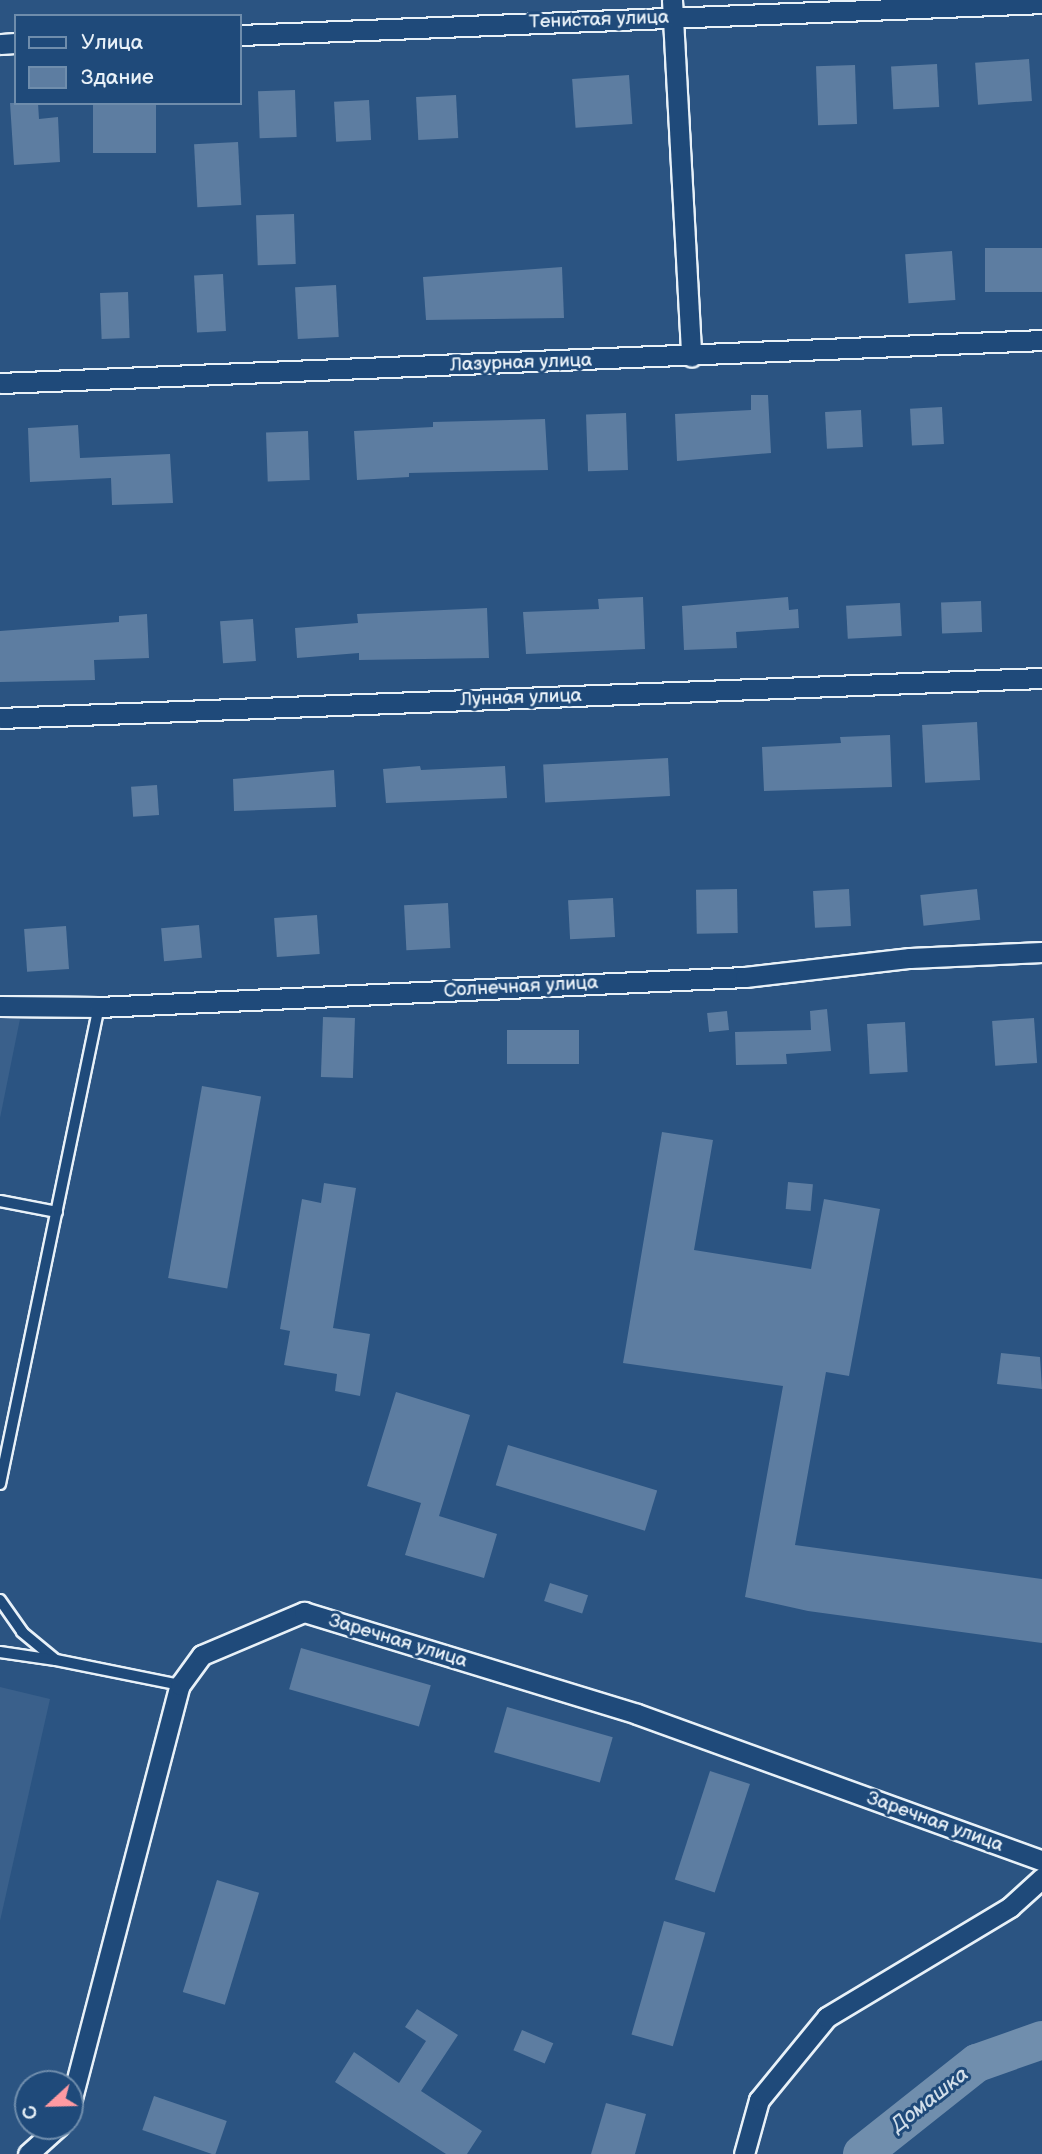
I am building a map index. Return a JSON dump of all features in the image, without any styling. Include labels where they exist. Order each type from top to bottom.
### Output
[{"type":"street","name":"Тенистая улица","points":[[242,34],[672,9],[1042,3]]},
{"type":"street","points":[[672,9],[691,356]]},
{"type":"street","name":"Лазурная улица","points":[[0,383],[1042,340]]},
{"type":"street","name":"Лунная улица","points":[[0,718],[1042,678]]},
{"type":"street","name":"Солнечная улица","points":[[0,1006],[99,1007],[745,977],[910,958],[1042,953]]},
{"type":"street","name":"Заречная улица","points":[[79,2070],[180,1685],[202,1655],[304,1612],[637,1714],[1042,1861]]},
{"type":"street","points":[[744,2154],[759,2100],[827,2017],[1010,1907],[1042,1878]]},
{"type":"street","points":[[28,2154],[44,2140]]},
{"type":"lane","points":[[0,1484],[99,1007]]},
{"type":"lane","points":[[0,1201],[57,1212]]},
{"type":"lane","points":[[0,1600],[22,1632],[56,1661]]},
{"type":"lane","points":[[0,1652],[180,1685]]},
{"type":"shaded area","points":[[0,1016],[20,1019],[0,1118]]},
{"type":"shaded area","points":[[0,1687],[50,1699],[0,1921]]},
{"type":"building","points":[[1029,59],[1032,101],[978,105],[975,63]]},
{"type":"building","points":[[937,64],[939,107],[893,109],[891,66]]},
{"type":"building","points":[[855,65],[857,124],[818,125],[816,66]]},
{"type":"building","points":[[629,75],[632,124],[576,128],[572,79]]},
{"type":"building","points":[[295,90],[297,137],[260,138],[258,91]]},
{"type":"building","points":[[456,95],[458,138],[418,140],[416,97]]},
{"type":"building","points":[[369,100],[371,140],[336,142],[334,102]]},
{"type":"building","points":[[10,103],[38,105],[39,119],[58,117],[60,162],[14,165]]},
{"type":"building","points":[[93,105],[156,105],[156,153],[93,153]]},
{"type":"building","points":[[238,142],[241,205],[197,207],[194,144]]},
{"type":"building","points":[[294,214],[296,264],[258,265],[256,215]]},
{"type":"building","points":[[985,248],[1042,248],[1042,292],[985,292]]},
{"type":"building","points":[[952,251],[955,300],[909,303],[905,254]]},
{"type":"building","points":[[562,267],[564,318],[426,320],[423,277]]},
{"type":"building","points":[[223,274],[226,331],[197,332],[194,276]]},
{"type":"building","points":[[336,285],[339,337],[298,339],[295,287]]},
{"type":"building","points":[[128,292],[130,338],[102,339],[100,293]]},
{"type":"building","points":[[751,395],[768,395],[771,453],[677,461],[675,414],[751,410]]},
{"type":"building","points":[[942,407],[944,444],[912,446],[910,409]]},
{"type":"building","points":[[861,410],[863,447],[827,449],[825,412]]},
{"type":"building","points":[[626,413],[628,470],[588,471],[586,414]]},
{"type":"building","points":[[545,419],[548,470],[409,473],[409,477],[357,480],[354,431],[433,427],[433,422]]},
{"type":"building","points":[[78,425],[80,458],[170,454],[173,503],[112,505],[111,478],[30,482],[28,428]]},
{"type":"building","points":[[308,431],[310,480],[268,481],[266,432]]},
{"type":"building","points":[[643,597],[645,649],[526,654],[523,612],[599,609],[598,599]]},
{"type":"building","points":[[788,597],[789,610],[798,609],[799,628],[736,632],[737,648],[684,650],[682,606]]},
{"type":"building","points":[[981,601],[982,632],[942,633],[941,602]]},
{"type":"building","points":[[900,603],[902,636],[848,639],[846,606]]},
{"type":"building","points":[[487,608],[489,658],[359,660],[359,653],[297,658],[295,628],[358,623],[357,614]]},
{"type":"building","points":[[147,614],[149,658],[94,660],[95,680],[0,682],[0,631],[119,622],[119,616]]},
{"type":"building","points":[[253,619],[256,661],[223,663],[220,621]]},
{"type":"building","points":[[977,722],[980,780],[925,783],[922,725]]},
{"type":"building","points":[[890,735],[892,787],[764,791],[762,747],[841,743],[840,737]]},
{"type":"building","points":[[668,758],[670,796],[545,802],[543,765]]},
{"type":"building","points":[[420,766],[421,770],[505,766],[507,798],[386,803],[383,769]]},
{"type":"building","points":[[334,770],[336,807],[234,811],[233,779]]},
{"type":"building","points":[[157,785],[159,815],[133,817],[131,787]]},
{"type":"building","points":[[737,889],[738,933],[697,934],[696,890]]},
{"type":"building","points":[[849,889],[851,926],[815,928],[813,891]]},
{"type":"building","points":[[977,889],[980,920],[924,926],[920,895]]},
{"type":"building","points":[[613,898],[615,937],[570,939],[568,900]]},
{"type":"building","points":[[448,903],[450,948],[406,950],[404,905]]},
{"type":"building","points":[[317,915],[320,954],[277,957],[274,918]]},
{"type":"building","points":[[199,925],[202,958],[164,961],[161,928]]},
{"type":"building","points":[[66,926],[69,969],[27,972],[24,929]]},
{"type":"building","points":[[827,1009],[831,1051],[786,1054],[787,1064],[736,1065],[735,1032],[811,1030],[810,1011]]},
{"type":"building","points":[[727,1011],[729,1030],[709,1032],[707,1013]]},
{"type":"building","points":[[323,1017],[355,1018],[353,1078],[321,1077]]},
{"type":"building","points":[[1034,1018],[1037,1063],[995,1066],[992,1021]]},
{"type":"building","points":[[905,1022],[908,1072],[870,1074],[867,1024]]},
{"type":"building","points":[[507,1030],[579,1030],[579,1064],[507,1064]]},
{"type":"building","points":[[202,1086],[261,1096],[227,1288],[168,1278]]},
{"type":"building","points":[[662,1132],[713,1140],[694,1250],[811,1269],[824,1199],[880,1209],[849,1376],[826,1372],[795,1545],[1042,1579],[1042,1643],[808,1611],[745,1597],[783,1386],[623,1363]]},
{"type":"building","points":[[788,1182],[813,1184],[811,1211],[786,1209]]},
{"type":"building","points":[[324,1183],[356,1188],[333,1328],[370,1334],[360,1396],[335,1391],[337,1374],[284,1365],[290,1331],[280,1329],[302,1199],[321,1203]]},
{"type":"building","points":[[1001,1353],[1040,1357],[1042,1389],[997,1384]]},
{"type":"building","points":[[396,1392],[470,1415],[439,1516],[497,1534],[484,1578],[405,1555],[421,1503],[367,1486]]},
{"type":"building","points":[[508,1445],[657,1491],[645,1531],[496,1485]]},
{"type":"building","points":[[550,1583],[588,1595],[582,1613],[544,1601]]},
{"type":"building","points":[[301,1648],[431,1685],[419,1727],[289,1689]]},
{"type":"building","points":[[507,1707],[613,1737],[600,1782],[494,1752]]},
{"type":"building","points":[[710,1771],[750,1784],[715,1892],[675,1879]]},
{"type":"building","points":[[217,1880],[259,1893],[225,2005],[183,1992]]},
{"type":"building","points":[[664,1921],[705,1933],[673,2046],[631,2034]]},
{"type":"building","points":[[417,2009],[458,2035],[421,2091],[482,2131],[467,2154],[446,2154],[335,2082],[354,2052],[399,2083],[426,2041],[405,2027]]},
{"type":"building","points":[[522,2030],[553,2043],[545,2064],[513,2050]]},
{"type":"building","points":[[154,2096],[227,2121],[215,2154],[142,2130]]},
{"type":"building","points":[[606,2103],[646,2114],[635,2154],[591,2154]]},
{"type":"waterway","name":"Домашка","points":[[862,2154],[977,2063],[1042,2040]]}]
